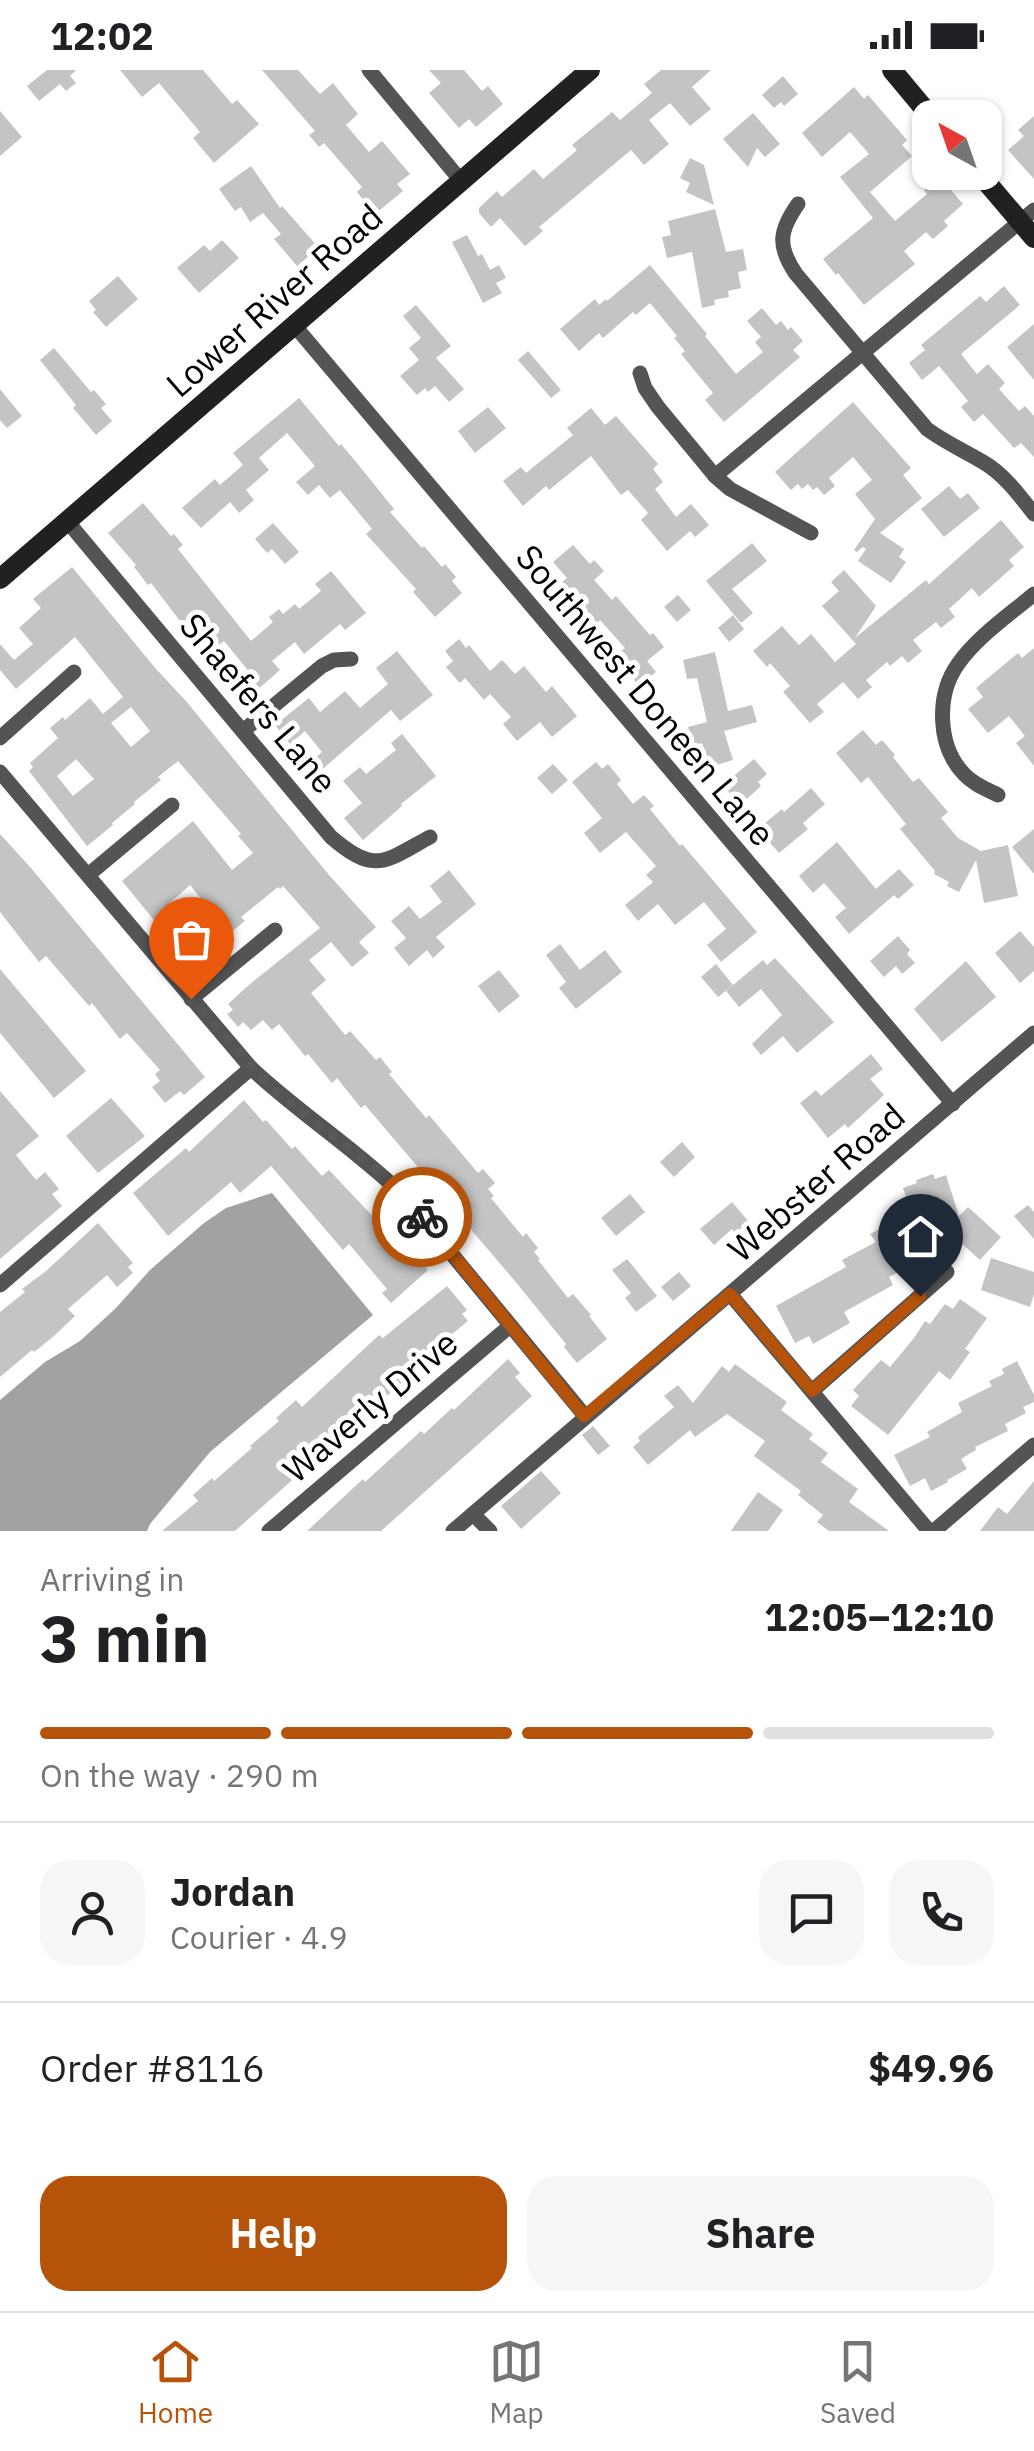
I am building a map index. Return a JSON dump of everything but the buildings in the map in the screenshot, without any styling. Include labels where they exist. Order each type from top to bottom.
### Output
[{"type":"street","points":[[369,70],[462,182]]},
{"type":"street","name":"Lower River Road","points":[[0,579],[590,70]]},
{"type":"street","points":[[892,70],[917,100]]},
{"type":"street","points":[[715,476],[862,354],[1029,224],[996,190]]},
{"type":"street","points":[[798,204],[786,220],[784,256],[927,429],[996,471],[1034,514]]},
{"type":"street","name":"Southwest Doneen Lane","points":[[294,326],[953,1104]]},
{"type":"street","points":[[640,373],[658,407],[715,476],[746,499],[811,533]]},
{"type":"street","name":"Shaefers Lane","points":[[67,521],[331,837],[348,852],[365,861],[380,862],[430,837]]},
{"type":"street","points":[[998,795],[963,774],[944,734],[942,713],[947,687],[958,664],[1034,594]]},
{"type":"street","points":[[243,730],[322,666],[334,660],[352,659]]},
{"type":"street","points":[[0,738],[74,672]]},
{"type":"street","points":[[0,772],[251,1068],[284,1099],[378,1170],[404,1196],[584,1416]]},
{"type":"street","points":[[88,876],[172,805]]},
{"type":"street","points":[[191,999],[275,930]]},
{"type":"street","name":"Webster Road","points":[[453,1531],[1034,1033]]},
{"type":"street","points":[[0,1285],[251,1068]]},
{"type":"street","points":[[812,1391],[947,1272]]},
{"type":"street","points":[[730,1294],[931,1531],[1034,1444]]},
{"type":"street","name":"Waverly Drive","points":[[269,1531],[510,1326]]},
{"type":"street","points":[[473,1514],[490,1531]]},
{"type":"shaded area","points":[[272,1193],[373,1315],[210,1452],[147,1531],[0,1531],[0,1400],[45,1362],[80,1341],[150,1270],[204,1223],[226,1208]]},
{"type":"way so far","points":[[191,999],[251,1068],[284,1099],[378,1170],[422,1217]]},
{"type":"route","points":[[422,1217],[584,1416],[730,1294],[812,1391],[920,1296]]}]
